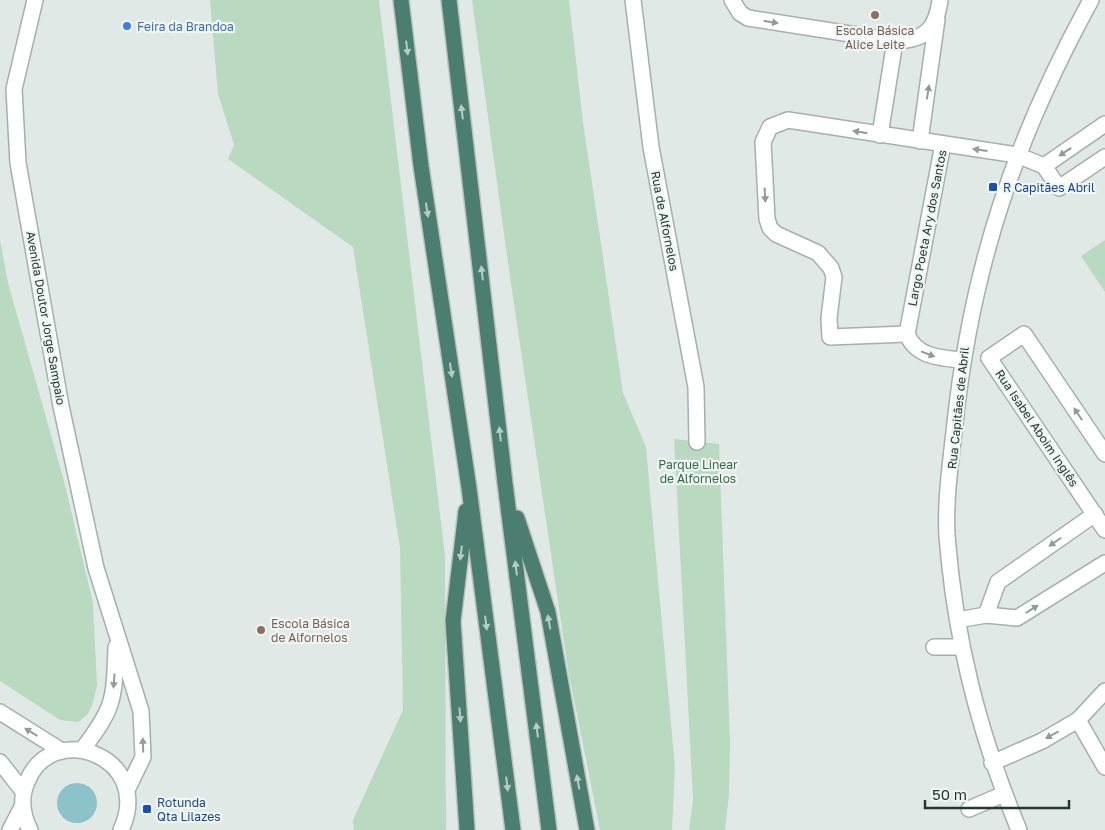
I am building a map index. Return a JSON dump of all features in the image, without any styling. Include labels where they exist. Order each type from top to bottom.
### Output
[{"type":"highway","points":[[401,0],[421,166],[469,488],[513,830]]},
{"type":"highway","points":[[449,0],[505,483],[549,830]]},
{"type":"highway","points":[[505,483],[548,612],[587,830]]},
{"type":"highway","points":[[467,830],[453,620],[469,488]]},
{"type":"street","name":"Avenida Doutor Jorge Sampaio","points":[[35,0],[14,89],[18,164],[61,406],[96,568],[142,721],[143,757],[127,790]]},
{"type":"street","name":"Rua de Alfornelos","points":[[633,0],[651,146],[696,387],[697,442]]},
{"type":"street","points":[[732,0],[740,13],[748,18],[895,40],[909,40],[920,37],[930,30],[938,19]]},
{"type":"street","points":[[920,140],[940,0]]},
{"type":"street","name":"Rua Capitães de Abril","points":[[1019,830],[992,763],[976,713],[961,646],[947,535],[947,513],[963,356],[985,252],[1018,155],[1063,51],[1091,0]]},
{"type":"street","points":[[880,134],[895,40]]},
{"type":"street","name":"Largo Poeta Ary dos Santos","points":[[788,120],[920,140],[943,144],[907,334],[830,337],[829,318],[834,277],[831,268],[818,253],[784,239],[770,228],[766,219],[763,142],[765,133],[770,127],[788,120]]},
{"type":"street","points":[[1044,166],[1105,124]]},
{"type":"street","points":[[943,144],[1018,155],[1044,166],[1059,188],[1105,157]]},
{"type":"street","points":[[907,334],[910,342],[920,351],[939,358],[963,356],[989,358]]},
{"type":"street","name":"Rua Isabel Aboim Inglês","points":[[1105,454],[1024,334],[989,358],[1105,530]]},
{"type":"street","points":[[986,615],[998,582],[1094,514]]},
{"type":"street","points":[[958,620],[986,615],[1017,618],[1105,563]]},
{"type":"street","name":"Avenida Doutor Jorge Sampaio","points":[[82,750],[103,722],[112,704],[115,685],[116,633]]},
{"type":"street","points":[[934,648],[961,646]]},
{"type":"street","points":[[992,763],[1042,741],[1078,720],[1105,691]]},
{"type":"street","points":[[0,712],[62,751]]},
{"type":"street","points":[[1078,720],[1105,767]]},
{"type":"street","points":[[30,830],[22,807],[23,791],[28,777],[49,756],[62,751],[82,750],[97,754],[111,763],[121,775],[127,790],[129,804],[127,818],[121,830]]},
{"type":"street","points":[[0,762],[23,791]]},
{"type":"street","points":[[969,809],[1004,794]]},
{"type":"street","points":[[10,830],[22,807]]},
{"type":"green space","points":[[210,0],[379,0],[445,556],[446,830],[354,830],[353,820],[403,710],[400,548],[353,247],[228,159],[234,145],[218,94]]},
{"type":"green space","points":[[472,0],[569,0],[583,122],[623,393],[646,447],[675,768],[672,830],[600,830],[568,669],[508,263]]},
{"type":"green space","points":[[0,240],[8,283],[64,481],[93,603],[97,686],[92,706],[87,715],[78,722],[60,720],[0,681]]},
{"type":"green space","points":[[1105,240],[1105,292],[1081,256]]},
{"type":"green space","name":"Parque Linear de Alfornelos","points":[[674,439],[719,444],[730,742],[729,794],[725,830],[689,830],[693,799]]},
{"type":"water","points":[[81,783],[88,786],[94,792],[97,803],[96,811],[88,820],[81,823],[73,823],[66,820],[58,811],[57,799],[60,792],[69,784]]},
{"type":"place","name":"Escola Básica Alice Leite","points":[[875,15]]},
{"type":"place","name":"Feira da Brandoa","points":[[127,26]]},
{"type":"place","name":"R Capitães Abril","points":[[993,187]]},
{"type":"place","name":"Escola Básica de Alfornelos","points":[[261,630]]},
{"type":"place","name":"Rotunda Qta Lilazes","points":[[147,809]]}]
